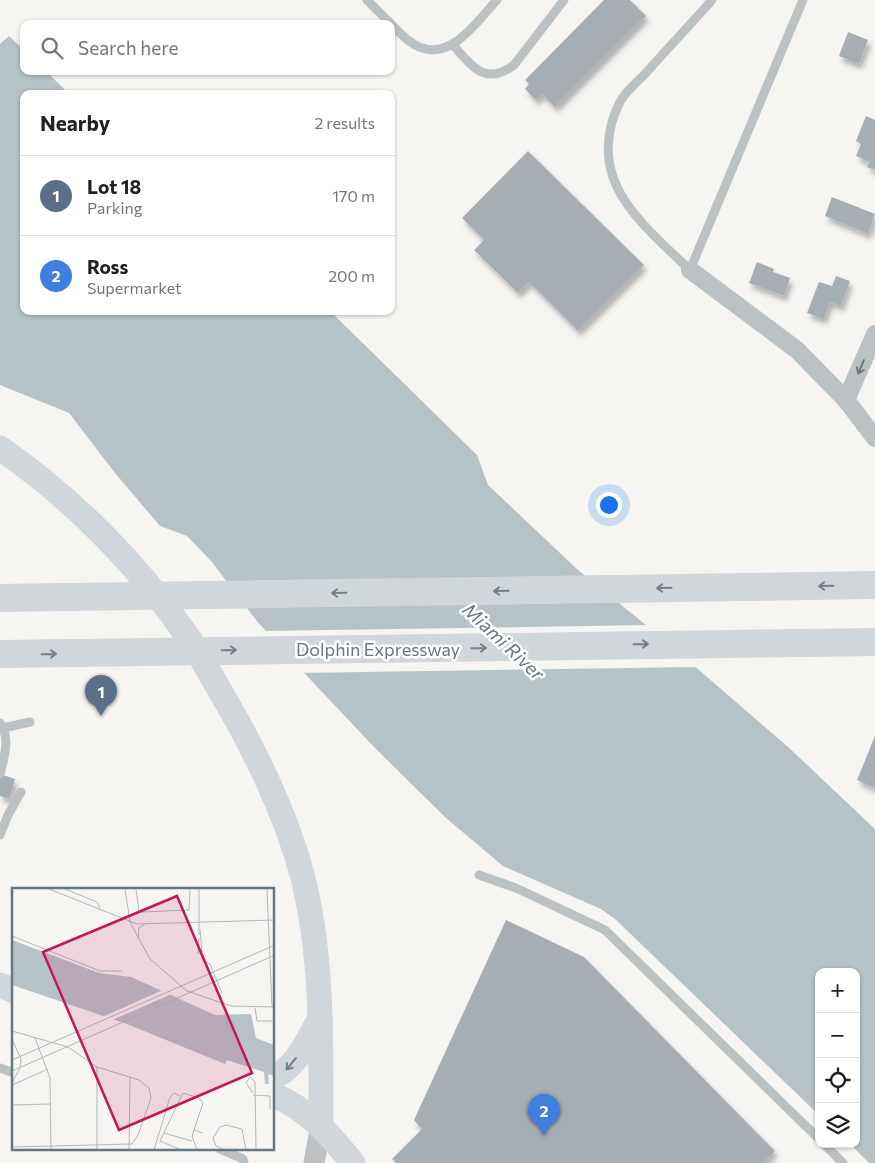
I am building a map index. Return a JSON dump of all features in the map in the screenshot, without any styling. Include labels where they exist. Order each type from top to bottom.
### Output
[{"type":"highway","points":[[0,598],[875,585]]},
{"type":"highway","name":"Dolphin Expressway","points":[[0,654],[875,642]]},
{"type":"main road","points":[[0,448],[45,482],[80,513],[146,583],[190,641],[246,737],[269,784],[285,820],[302,874],[315,942],[321,1016],[321,1125]]},
{"type":"main road","points":[[0,985],[12,990]]},
{"type":"main road","points":[[275,1076],[285,1071],[296,1059],[321,1016]]},
{"type":"main road","points":[[275,1096],[301,1109],[321,1125],[353,1163]]},
{"type":"street","points":[[690,270],[797,350],[846,400],[875,438]]},
{"type":"street","points":[[846,400],[875,334]]},
{"type":"street","points":[[314,1163],[321,1125]]},
{"type":"lane","points":[[367,0],[387,20]]},
{"type":"lane","points":[[395,28],[408,40],[422,48],[442,50],[453,45],[497,0]]},
{"type":"lane","points":[[453,45],[472,66],[484,73],[504,72],[514,65],[564,0]]},
{"type":"lane","points":[[712,0],[621,101],[612,123],[608,143],[609,164],[623,198],[646,228],[690,270],[803,0]]},
{"type":"lane","points":[[0,774],[6,742],[2,726],[30,722]]},
{"type":"lane","points":[[0,835],[8,815],[21,792]]},
{"type":"lane","points":[[479,875],[516,888],[605,930],[815,1135]]},
{"type":"lane","points":[[0,1068],[12,1072]]},
{"type":"lane","points":[[828,1148],[843,1163]]},
{"type":"lane","points":[[222,1150],[242,1159],[244,1163]]},
{"type":"water","name":"Miami River","points":[[9,36],[20,46],[20,75],[50,75],[65,90],[20,90],[20,315],[334,315],[477,455],[488,485],[578,570],[662,638],[787,746],[875,829],[875,1163],[869,1163],[854,1148],[860,1148],[860,968],[815,968],[815,1111],[615,919],[601,909],[503,866],[446,818],[374,747],[291,659],[256,620],[212,562],[187,536],[160,526],[115,473],[69,413],[0,385],[0,44]]},
{"type":"pier","points":[[650,625],[699,667],[300,673],[262,631]]},
{"type":"building","points":[[604,0],[630,0],[646,16],[555,107],[542,94],[536,100],[525,89],[529,84],[525,80]]},
{"type":"building","points":[[848,32],[868,40],[859,64],[839,56]]},
{"type":"building","points":[[866,116],[875,120],[875,170],[867,167],[870,162],[856,156],[861,144],[856,141]]},
{"type":"building","points":[[528,151],[644,265],[578,331],[529,282],[518,293],[474,250],[484,240],[462,218]]},
{"type":"building","points":[[832,197],[875,214],[868,234],[825,216]]},
{"type":"building","points":[[757,262],[774,269],[773,272],[790,278],[784,296],[749,283]]},
{"type":"building","points":[[836,276],[850,281],[841,306],[830,302],[824,319],[807,313],[819,282],[832,286]]},
{"type":"building","points":[[875,736],[875,788],[857,780]]},
{"type":"building","points":[[0,774],[15,779],[9,799],[0,796]]},
{"type":"building","points":[[506,920],[584,957],[775,1151],[763,1163],[396,1163],[392,1159],[422,1129],[414,1120]]},
{"type":"place","name":"Lot 18","points":[[101,716]]},
{"type":"place","name":"Ross","points":[[544,1135]]}]
